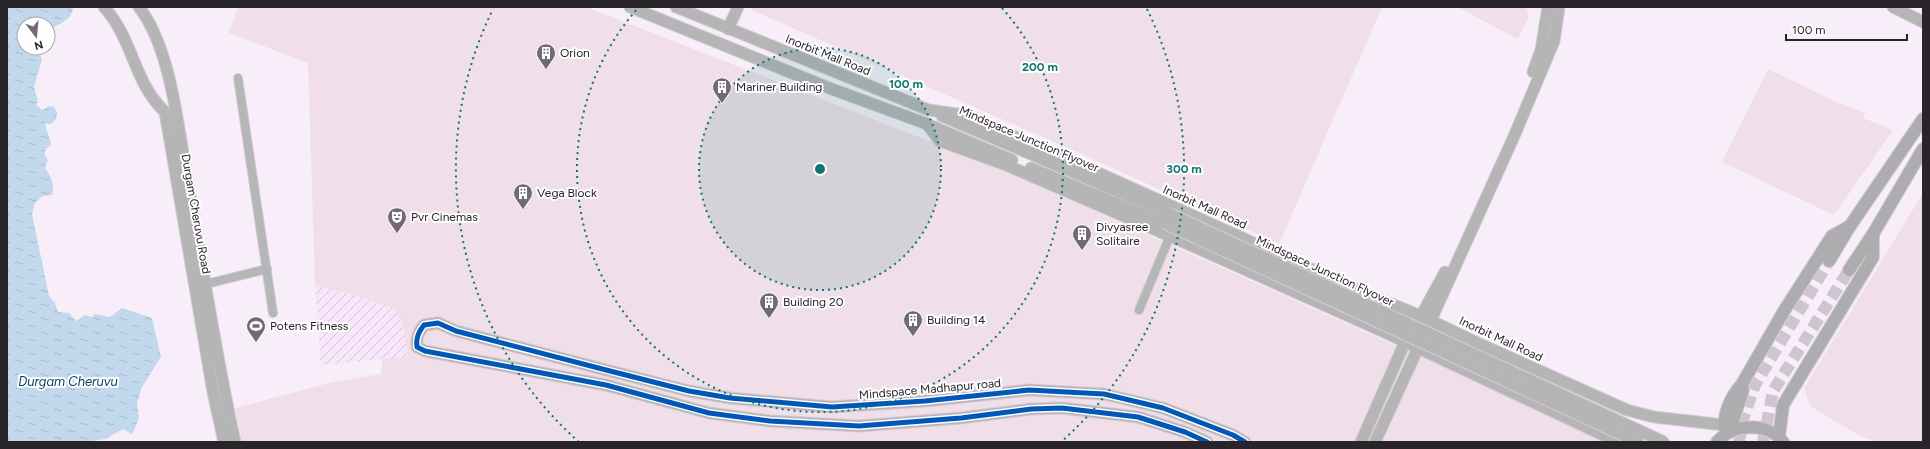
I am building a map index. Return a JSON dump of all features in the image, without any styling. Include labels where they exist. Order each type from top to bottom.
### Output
[{"type":"main road","name":"Durgam Cheruvu Road","points":[[104,7],[114,17],[124,35],[144,87],[154,102],[165,112],[235,442]]},
{"type":"main road","name":"Durgam Cheruvu Road","points":[[139,7],[151,23],[156,36],[172,94],[201,285],[213,392],[224,442]]},
{"type":"main road","points":[[630,7],[833,90],[927,124],[940,141],[1006,165],[1170,236],[1405,342],[1618,442]]},
{"type":"main road","name":"Inorbit Mall Road","points":[[676,7],[929,110],[964,115],[1072,161],[1399,308],[1426,318],[1482,346],[1627,410],[1654,417],[1728,429]]},
{"type":"main road","points":[[728,29],[738,7]]},
{"type":"main road","points":[[1457,254],[1532,77],[1541,50],[1548,7]]},
{"type":"main road","points":[[1426,318],[1442,278],[1457,254],[1515,134],[1554,41],[1559,7]]},
{"type":"main road","points":[[1893,7],[1923,22]]},
{"type":"main road","name":"Mindspace Junction Flyover","points":[[929,110],[1168,213],[1664,442]]},
{"type":"main road","points":[[1829,262],[1850,226],[1923,119]]},
{"type":"main road","name":"Mindspace Junction Flyover","points":[[927,124],[1164,223],[1638,442]]},
{"type":"main road","points":[[1849,270],[1873,234],[1923,149]]},
{"type":"main road","points":[[1717,442],[1728,429],[1733,420],[1744,392],[1742,384],[1784,311],[1832,236],[1850,226]]},
{"type":"main road","points":[[1728,429],[1762,429],[1783,441],[1783,405],[1874,257],[1873,234]]},
{"type":"main road","points":[[1236,266],[1248,240]]},
{"type":"main road","name":"Mindspace Madhapur road","points":[[606,385],[425,351],[417,347],[418,333],[424,325],[438,322],[456,331],[610,372],[690,391],[730,398],[828,406],[925,401],[1029,390],[1104,394],[1156,406],[1233,435],[1245,442]]},
{"type":"main road","points":[[1361,442],[1405,342]]},
{"type":"main road","points":[[1375,442],[1418,348]]},
{"type":"main road","points":[[610,372],[606,385],[709,413],[770,421],[859,426],[961,418],[1031,408],[1062,408],[1138,417],[1185,432],[1207,442]]},
{"type":"main road","points":[[1540,406],[1555,378]]},
{"type":"main road","points":[[1029,390],[1031,408]]},
{"type":"street","points":[[238,78],[273,313]]},
{"type":"street","points":[[1139,310],[1170,236]]},
{"type":"street","points":[[201,285],[267,269]]},
{"type":"shaded area","points":[[238,7],[586,7],[993,166],[1561,419],[1607,442],[242,442],[235,408],[333,382],[381,374],[388,307],[368,299],[315,285],[308,63],[229,33]]},
{"type":"shaded area","points":[[752,7],[1382,7],[1279,244],[1084,155],[751,10]]},
{"type":"shaded area","points":[[1457,7],[1526,7],[1529,16],[1518,39]]},
{"type":"shaded area","points":[[1768,69],[1836,102],[1865,113],[1863,118],[1893,130],[1834,215],[1722,162]]},
{"type":"shaded area","points":[[1923,193],[1923,442],[1877,442],[1858,435],[1810,406],[1804,388]]},
{"type":"shaded area","points":[[315,285],[368,299],[395,309],[403,323],[408,357],[321,365]]},
{"type":"water","name":"Durgam Cheruvu","points":[[7,7],[73,7],[72,12],[67,19],[56,26],[56,16],[16,16],[16,56],[41,56],[42,59],[34,87],[38,102],[36,105],[42,110],[49,106],[54,107],[57,112],[56,119],[51,124],[45,123],[51,145],[45,150],[45,155],[48,160],[45,168],[52,181],[52,195],[42,196],[35,203],[32,214],[49,296],[55,303],[58,312],[69,313],[76,321],[85,315],[91,317],[95,314],[110,317],[122,308],[152,318],[161,357],[142,387],[137,403],[139,419],[132,434],[123,429],[105,439],[85,442],[7,442]]},
{"type":"tunnel","points":[[1739,442],[1742,422],[1755,385],[1829,261]]},
{"type":"tunnel","points":[[1763,442],[1773,391],[1849,270]]},
{"type":"cycle path","points":[[1207,442],[1185,432],[1138,417],[1062,408],[1031,409],[961,418],[859,426],[770,421],[709,413],[606,385],[425,351],[417,347],[417,338],[424,325],[438,323],[456,331],[689,391],[730,398],[832,407],[925,401],[1029,390],[1104,394],[1163,408],[1233,435],[1245,442]]},
{"type":"place","name":"Orion","points":[[546,70]]},
{"type":"place","name":"Mariner Building","points":[[722,104]]},
{"type":"place","name":"Vega Block","points":[[523,210]]},
{"type":"place","name":"Pvr Cinemas","points":[[397,234]]},
{"type":"place","name":"Divyasree Solitaire","points":[[1082,251]]},
{"type":"place","name":"Building 20","points":[[769,319]]},
{"type":"place","name":"Building 14","points":[[913,337]]},
{"type":"place","name":"Potens Fitness","points":[[256,343]]}]
